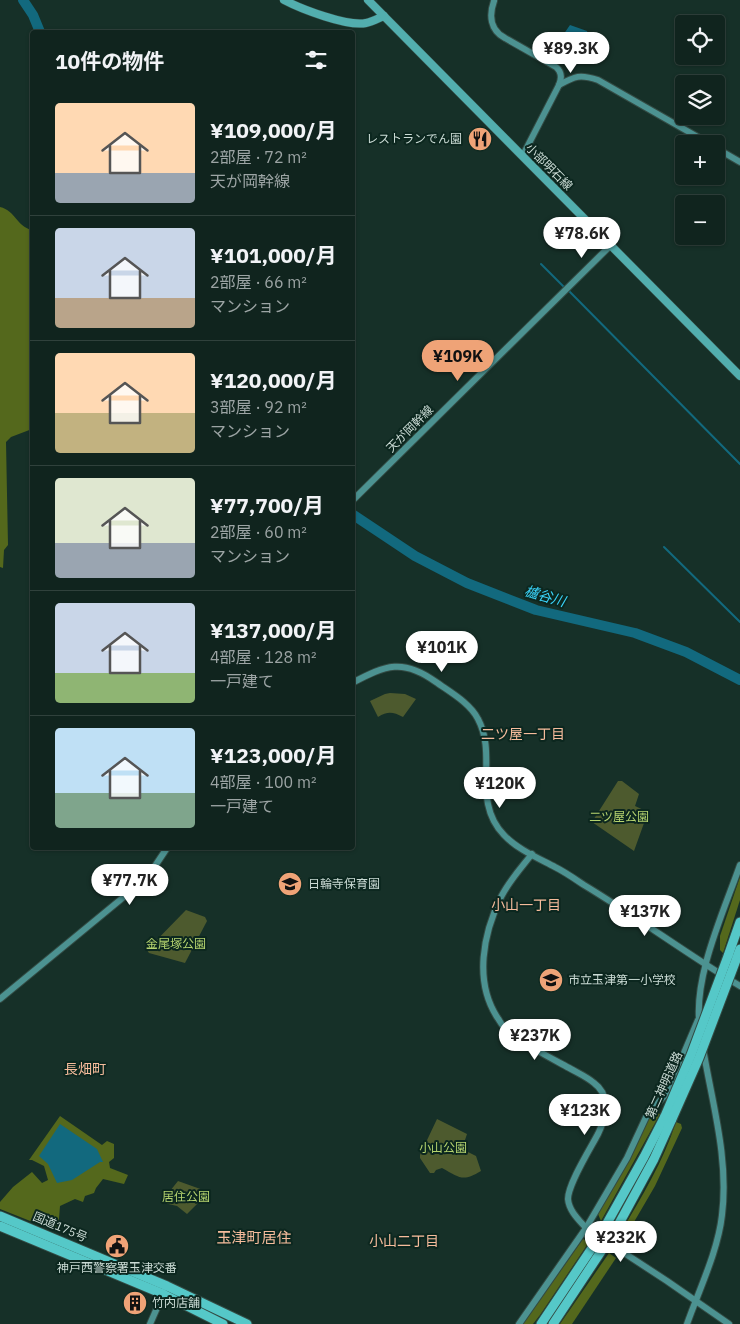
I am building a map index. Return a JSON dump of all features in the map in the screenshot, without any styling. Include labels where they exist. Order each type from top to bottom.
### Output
[{"type":"highway","name":"第二神明道路","points":[[552,1324],[615,1231],[654,1160],[691,1055],[732,958],[740,922]]},
{"type":"highway","name":"第二神明道路","points":[[732,958],[740,949]]},
{"type":"highway","name":"第二神明道路","points":[[541,1324],[594,1245],[644,1157],[669,1118]]},
{"type":"highway","name":"国道175号","points":[[0,1216],[165,1290],[223,1324]]},
{"type":"highway","name":"国道175号","points":[[0,1226],[247,1324]]},
{"type":"main road","points":[[284,0],[298,7],[349,22],[365,24],[384,16]]},
{"type":"main road","name":"小部明石線","points":[[368,0],[740,376]]},
{"type":"street","points":[[494,1],[490,14],[491,21],[500,36],[560,70],[561,78],[559,85],[523,155]]},
{"type":"street","points":[[559,85],[573,77],[584,75],[598,80],[694,135]]},
{"type":"street","points":[[725,153],[740,162]]},
{"type":"street","name":"天が岡幹線","points":[[355,498],[611,245]]},
{"type":"street","points":[[355,681],[389,666],[410,667],[424,673],[471,709],[478,718],[483,730],[486,755],[486,792],[490,816],[504,835],[620,907],[740,986]]},
{"type":"street","points":[[0,1000],[131,891],[153,869],[166,850]]},
{"type":"street","points":[[532,854],[510,881],[500,899],[486,942],[482,966],[484,986],[491,1007],[505,1028],[534,1048],[594,1083],[602,1092],[606,1106],[604,1122],[571,1186],[568,1199],[576,1218],[586,1228],[729,1324]]},
{"type":"street","points":[[687,1324],[711,1260],[722,1215],[724,1167],[699,1019],[702,983],[706,965],[740,865]]},
{"type":"street","points":[[519,1324],[586,1228],[627,1158],[647,1115],[667,1093],[699,1019]]},
{"type":"street","points":[[150,1324],[165,1290]]},
{"type":"green space","points":[[0,207],[10,212],[22,225],[30,229],[30,430],[11,437],[6,442],[8,545],[4,550],[3,568],[0,567]]},
{"type":"green space","points":[[390,693],[405,694],[416,699],[403,717],[390,713],[378,717],[370,701]]},
{"type":"green space","name":"二ツ屋公園","points":[[618,781],[622,781],[639,794],[635,806],[648,812],[634,851],[592,822]]},
{"type":"green space","points":[[740,877],[740,900],[723,953],[720,950],[720,936]]},
{"type":"green space","name":"金尾塚公園","points":[[186,910],[205,917],[207,921],[185,963],[149,953],[147,950]]},
{"type":"green space","points":[[657,1113],[660,1114],[601,1221],[598,1214],[650,1116]]},
{"type":"green space","points":[[60,1116],[102,1145],[107,1141],[114,1144],[114,1158],[109,1162],[110,1168],[128,1175],[124,1184],[103,1179],[94,1193],[85,1196],[83,1202],[75,1199],[60,1206],[58,1232],[0,1209],[0,1202],[13,1187],[32,1172],[42,1183],[48,1180],[44,1166],[29,1160]]},
{"type":"green space","name":"小山公園","points":[[437,1119],[467,1134],[462,1149],[476,1156],[481,1171],[465,1178],[442,1168],[434,1173],[430,1173],[420,1155]]},
{"type":"green space","points":[[676,1122],[681,1124],[682,1128],[655,1186],[627,1234],[621,1232],[658,1165]]},
{"type":"green space","name":"居住公園","points":[[178,1181],[206,1191],[202,1199],[187,1214],[177,1206],[164,1203],[166,1196]]},
{"type":"green space","points":[[583,1239],[589,1242],[540,1315],[533,1324],[523,1324]]},
{"type":"green space","points":[[609,1253],[616,1258],[572,1324],[560,1324]]},
{"type":"water","points":[[570,25],[587,31],[588,42],[587,47],[578,60],[570,68],[570,64],[555,54],[554,52],[558,46],[552,51]]},
{"type":"water","points":[[60,1124],[97,1149],[103,1162],[100,1162],[72,1180],[57,1183],[48,1164],[39,1156]]},
{"type":"waterway","name":"櫨谷川","points":[[23,0],[33,15],[39,30]]},
{"type":"waterway","points":[[541,264],[564,287]]},
{"type":"waterway","points":[[568,290],[740,464]]},
{"type":"waterway","name":"櫨谷川","points":[[355,516],[415,556],[467,583],[536,610],[635,633],[686,652],[740,680]]},
{"type":"waterway","points":[[664,547],[740,622]]},
{"type":"place","name":"レストランでん園","points":[[480,139]]},
{"type":"place","name":"日輪寺保育園","points":[[290,884]]},
{"type":"place","name":"市立玉津第一小学校","points":[[551,980]]},
{"type":"place","name":"神戸西警察署玉津交番","points":[[117,1246]]},
{"type":"place","name":"竹内店舗","points":[[135,1303]]},
{"type":"district","name":"二ツ屋一丁目","points":[[523,734]]},
{"type":"district","name":"小山一丁目","points":[[526,905]]},
{"type":"district","name":"長畑町","points":[[85,1069]]},
{"type":"district","name":"玉津町居住","points":[[254,1238]]},
{"type":"district","name":"小山二丁目","points":[[404,1241]]}]
